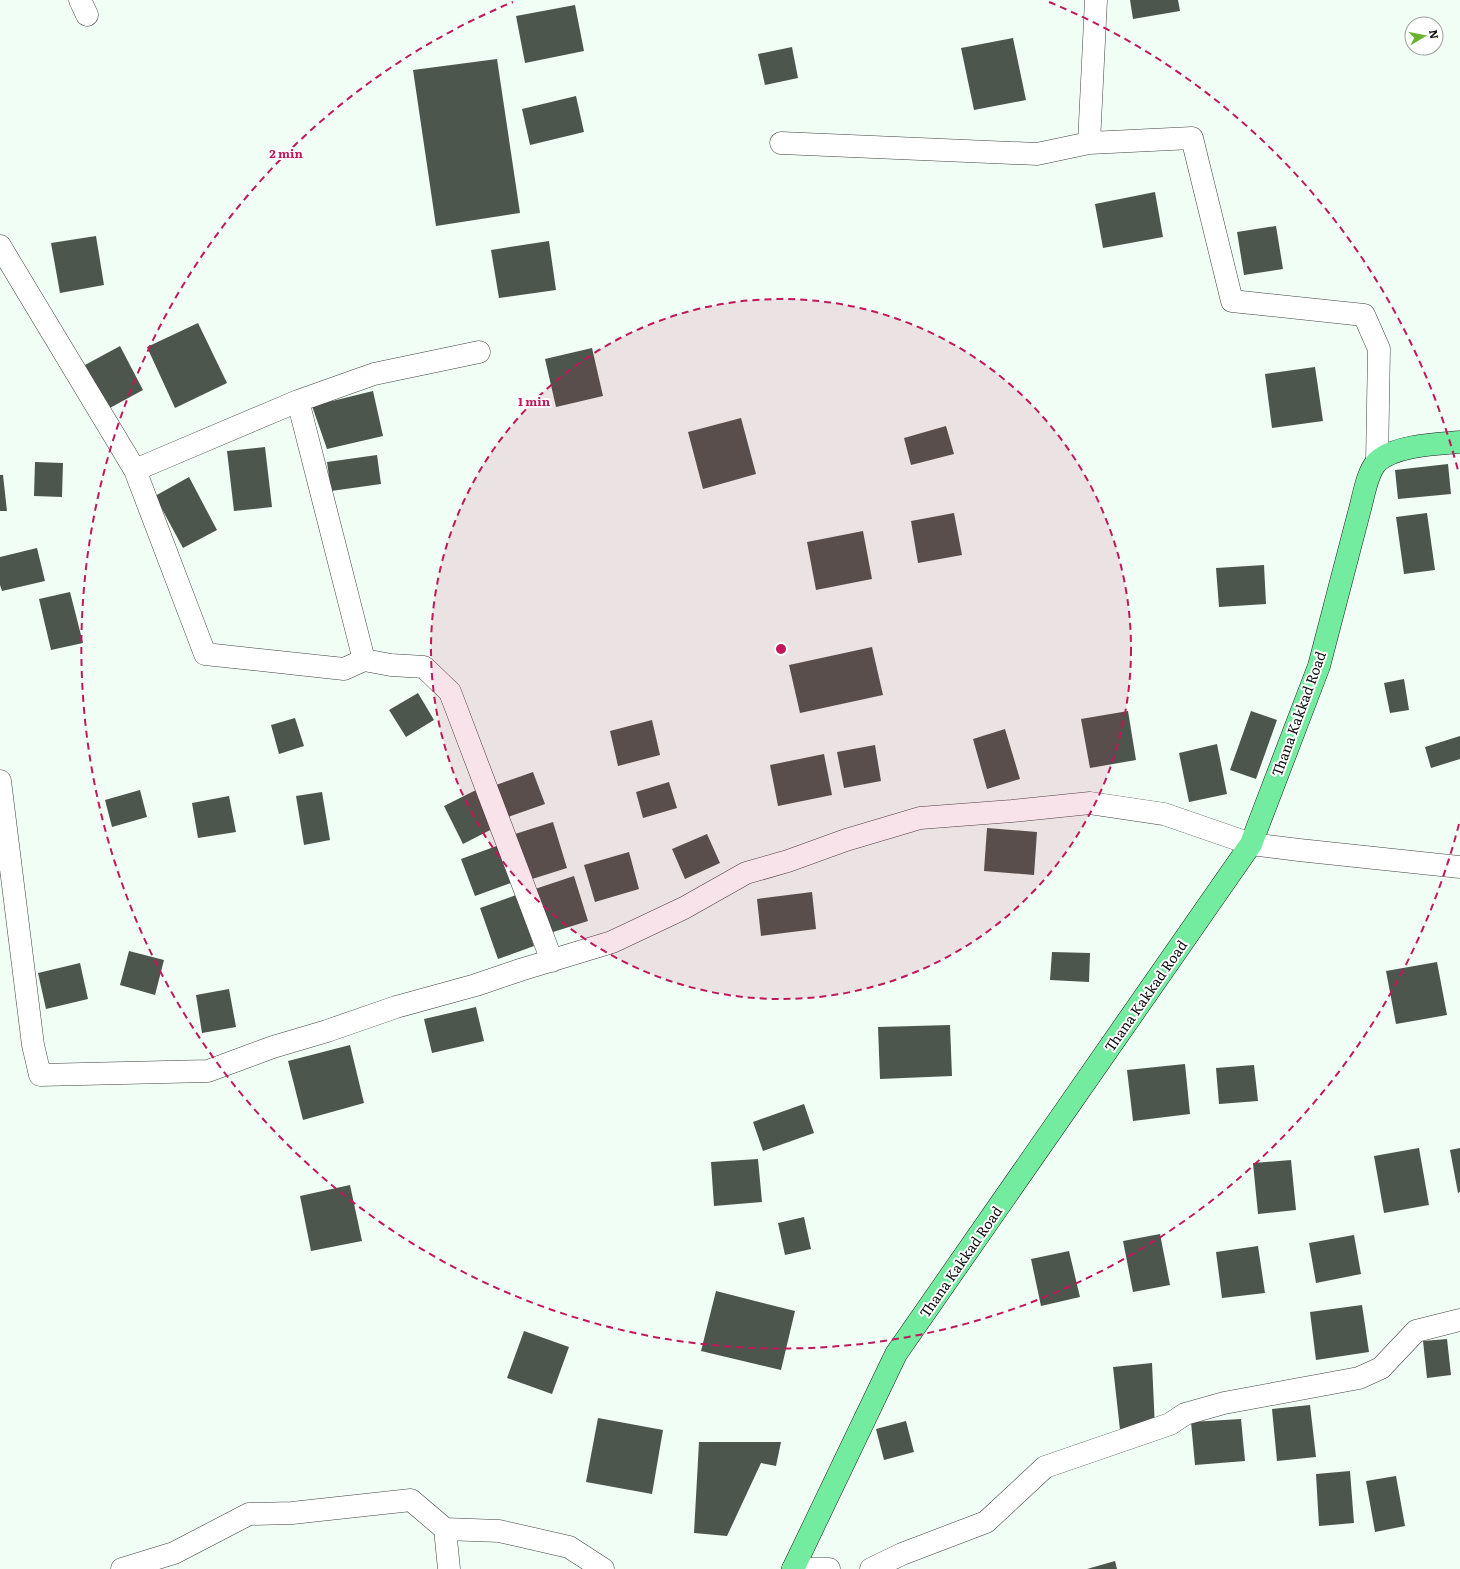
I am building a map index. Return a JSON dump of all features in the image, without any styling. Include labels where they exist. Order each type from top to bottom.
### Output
[{"type":"main road","points":[[1376,462],[1396,451],[1430,444],[1460,442]]},
{"type":"main road","name":"Thana Kakkad Road","points":[[793,1569],[896,1354],[1251,844],[1319,666],[1362,505],[1365,484],[1376,462]]},
{"type":"street","points":[[1089,143],[1096,0]]},
{"type":"street","points":[[781,143],[1037,154],[1089,143],[1192,138],[1232,301],[1364,315],[1379,350],[1376,462]]},
{"type":"street","points":[[0,246],[135,470],[205,654],[344,669],[364,660],[391,666],[424,667],[450,692],[552,961]]},
{"type":"street","points":[[135,470],[298,401],[374,374],[479,352]]},
{"type":"street","points":[[298,401],[364,660]]},
{"type":"street","points":[[0,781],[33,1045],[40,1075],[208,1071],[273,1047],[327,1031],[396,1007],[476,985],[612,942],[684,908],[746,873],[788,861],[846,840],[920,818],[1090,803],[1164,814],[1251,844],[1460,867]]},
{"type":"street","points":[[871,1569],[902,1554],[986,1522],[1045,1467],[1170,1424],[1185,1414],[1218,1404],[1359,1378],[1381,1368],[1416,1331],[1460,1320]]},
{"type":"street","points":[[122,1569],[174,1553],[249,1514],[292,1513],[411,1500],[445,1529],[499,1531],[569,1546],[603,1569]]},
{"type":"street","points":[[445,1529],[449,1569]]},
{"type":"street","points":[[793,1569],[830,1569]]},
{"type":"building","points":[[1130,0],[1178,0],[1180,11],[1133,19]]},
{"type":"building","points":[[575,5],[584,51],[525,63],[516,16]]},
{"type":"building","points":[[1013,38],[1026,100],[974,110],[961,48]]},
{"type":"building","points":[[792,47],[798,78],[765,85],[758,54]]},
{"type":"building","points":[[497,59],[520,213],[436,226],[413,70]]},
{"type":"building","points":[[576,96],[584,132],[530,145],[522,109]]},
{"type":"building","points":[[1155,192],[1163,237],[1103,248],[1095,204]]},
{"type":"building","points":[[1276,226],[1283,269],[1244,275],[1237,232]]},
{"type":"building","points":[[96,236],[104,285],[60,293],[51,243]]},
{"type":"building","points":[[549,241],[556,290],[499,298],[491,250]]},
{"type":"building","points":[[198,323],[227,383],[175,408],[147,347]]},
{"type":"building","points":[[120,346],[143,390],[108,409],[85,365]]},
{"type":"building","points":[[592,348],[603,396],[556,407],[545,359]]},
{"type":"building","points":[[1315,367],[1323,421],[1272,428],[1265,374]]},
{"type":"building","points":[[373,391],[383,436],[327,449],[312,406]]},
{"type":"building","points":[[741,418],[756,474],[703,489],[688,432]]},
{"type":"building","points":[[946,426],[954,454],[911,465],[904,438]]},
{"type":"building","points":[[265,447],[272,507],[234,511],[227,451]]},
{"type":"building","points":[[377,455],[381,484],[331,491],[327,462]]},
{"type":"building","points":[[35,462],[63,463],[62,497],[34,496]]},
{"type":"building","points":[[1448,464],[1451,494],[1398,499],[1395,470]]},
{"type":"building","points":[[0,475],[3,475],[7,511],[0,511]]},
{"type":"building","points":[[189,477],[217,530],[183,548],[155,496]]},
{"type":"building","points":[[954,513],[962,555],[918,563],[911,521]]},
{"type":"building","points":[[1427,513],[1435,570],[1404,574],[1396,517]]},
{"type":"building","points":[[863,531],[872,579],[816,590],[807,542]]},
{"type":"building","points":[[37,548],[45,581],[2,591],[0,585],[0,557]]},
{"type":"building","points":[[1264,565],[1266,604],[1219,607],[1216,568]]},
{"type":"building","points":[[70,592],[83,643],[51,650],[39,599]]},
{"type":"building","points":[[872,647],[883,695],[800,713],[789,665]]},
{"type":"building","points":[[1404,679],[1409,710],[1390,713],[1384,683]]},
{"type":"building","points":[[418,693],[434,720],[406,737],[389,710]]},
{"type":"building","points":[[1128,711],[1136,760],[1090,768],[1081,719]]},
{"type":"building","points":[[1251,711],[1277,720],[1256,779],[1230,770]]},
{"type":"building","points":[[295,718],[304,746],[279,754],[271,725]]},
{"type":"building","points":[[652,720],[660,755],[618,766],[610,731]]},
{"type":"building","points":[[1005,729],[1020,779],[987,789],[973,739]]},
{"type":"building","points":[[1460,736],[1460,759],[1431,768],[1425,747]]},
{"type":"building","points":[[1217,744],[1227,794],[1189,802],[1179,753]]},
{"type":"building","points":[[875,745],[881,781],[844,788],[837,752]]},
{"type":"building","points":[[824,754],[832,795],[778,806],[770,765]]},
{"type":"building","points":[[533,772],[545,804],[508,817],[496,785]]},
{"type":"building","points":[[669,782],[677,808],[643,818],[636,792]]},
{"type":"building","points":[[478,789],[496,827],[463,844],[444,806]]},
{"type":"building","points":[[140,790],[147,817],[112,827],[105,800]]},
{"type":"building","points":[[322,792],[330,840],[304,845],[296,796]]},
{"type":"building","points":[[229,796],[236,832],[198,838],[192,803]]},
{"type":"building","points":[[553,822],[567,868],[529,880],[515,834]]},
{"type":"building","points":[[987,828],[1037,832],[1034,875],[984,871]]},
{"type":"building","points":[[707,834],[720,863],[685,879],[672,849]]},
{"type":"building","points":[[502,844],[516,881],[475,896],[461,859]]},
{"type":"building","points":[[629,852],[639,889],[595,902],[584,865]]},
{"type":"building","points":[[574,876],[588,921],[550,933],[535,889]]},
{"type":"building","points":[[812,892],[816,929],[761,936],[757,899]]},
{"type":"building","points":[[516,895],[534,946],[498,959],[480,908]]},
{"type":"building","points":[[129,951],[164,960],[155,995],[120,985]]},
{"type":"building","points":[[1052,952],[1090,953],[1089,982],[1050,980]]},
{"type":"building","points":[[1437,962],[1447,1015],[1396,1024],[1386,971]]},
{"type":"building","points":[[80,963],[88,999],[46,1009],[38,973]]},
{"type":"building","points":[[229,989],[236,1027],[202,1033],[196,995]]},
{"type":"building","points":[[476,1007],[484,1041],[432,1053],[424,1019]]},
{"type":"building","points":[[950,1025],[952,1076],[880,1079],[878,1027]]},
{"type":"building","points":[[350,1045],[364,1103],[303,1120],[288,1061]]},
{"type":"building","points":[[1185,1064],[1190,1114],[1133,1121],[1127,1070]]},
{"type":"building","points":[[1254,1065],[1258,1101],[1219,1104],[1216,1068]]},
{"type":"building","points":[[804,1104],[814,1133],[763,1151],[753,1122]]},
{"type":"building","points":[[1419,1148],[1429,1205],[1384,1213],[1374,1156]]},
{"type":"building","points":[[1460,1148],[1460,1192],[1458,1193],[1450,1150]]},
{"type":"building","points":[[758,1159],[762,1202],[714,1206],[711,1162]]},
{"type":"building","points":[[1291,1160],[1296,1210],[1258,1214],[1253,1163]]},
{"type":"building","points":[[350,1185],[362,1241],[311,1251],[300,1196]]},
{"type":"building","points":[[804,1217],[811,1249],[785,1255],[778,1223]]},
{"type":"building","points":[[1160,1234],[1170,1285],[1133,1292],[1123,1241]]},
{"type":"building","points":[[1354,1235],[1361,1274],[1316,1283],[1309,1243]]},
{"type":"building","points":[[1258,1246],[1265,1293],[1222,1298],[1216,1252]]},
{"type":"building","points":[[1069,1251],[1080,1297],[1041,1306],[1031,1259]]},
{"type":"building","points":[[716,1291],[795,1311],[781,1370],[701,1351]]},
{"type":"building","points":[[1362,1305],[1369,1352],[1316,1360],[1310,1312]]},
{"type":"building","points":[[524,1331],[569,1347],[552,1394],[507,1378]]},
{"type":"building","points":[[1447,1339],[1451,1375],[1427,1378],[1423,1341]]},
{"type":"building","points":[[1152,1363],[1155,1428],[1120,1430],[1113,1367]]},
{"type":"building","points":[[1310,1405],[1316,1457],[1277,1461],[1272,1409]]},
{"type":"building","points":[[598,1418],[663,1430],[652,1494],[586,1482]]},
{"type":"building","points":[[1241,1419],[1245,1461],[1195,1465],[1191,1422]]},
{"type":"building","points":[[906,1421],[914,1452],[884,1460],[876,1429]]},
{"type":"building","points":[[699,1442],[781,1442],[776,1466],[761,1463],[727,1536],[694,1533]]},
{"type":"building","points":[[1350,1471],[1354,1523],[1319,1526],[1316,1474]]},
{"type":"building","points":[[1396,1476],[1405,1526],[1375,1532],[1366,1481]]},
{"type":"building","points":[[1115,1561],[1117,1569],[1087,1569]]}]
